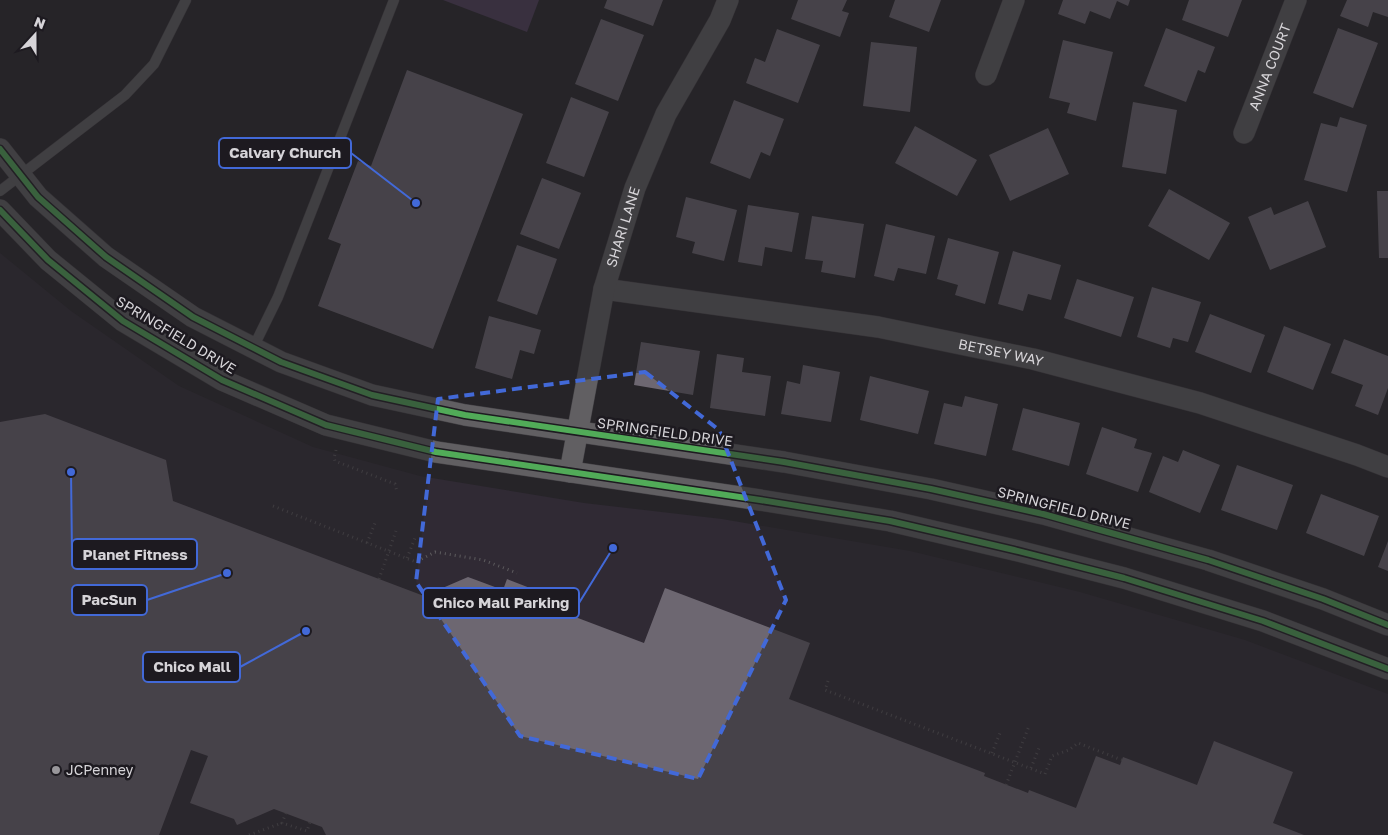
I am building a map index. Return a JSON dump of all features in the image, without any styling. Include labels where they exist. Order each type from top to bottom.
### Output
[{"type":"street","name":"SHARI LANE","points":[[570,472],[604,289],[635,188],[666,114],[720,20],[728,0]]},
{"type":"street","points":[[986,75],[1014,0]]},
{"type":"street","name":"ANNA COURT","points":[[1244,133],[1296,0]]},
{"type":"street","name":"SPRINGFIELD DRIVE","points":[[0,149],[38,197],[106,256],[194,317],[281,362],[372,395],[465,415],[784,462],[931,489],[1043,514],[1208,560],[1323,599],[1388,625]]},
{"type":"street","name":"SPRINGFIELD DRIVE","points":[[0,210],[48,260],[123,322],[222,380],[326,425],[436,452],[760,500],[890,522],[1014,550],[1124,578],[1263,621],[1388,669]]},
{"type":"street","name":"BETSEY WAY","points":[[604,289],[878,326],[1033,359],[1200,403],[1388,467]]},
{"type":"lane","points":[[0,190],[125,96],[154,64],[186,0]]},
{"type":"lane","points":[[253,348],[278,297],[394,0]]},
{"type":"path","points":[[336,449],[335,461],[395,484],[397,492]]},
{"type":"path","points":[[273,506],[416,562],[435,552],[483,560],[517,573]]},
{"type":"path","points":[[367,543],[375,523]]},
{"type":"path","points":[[379,578],[396,531]]},
{"type":"path","points":[[407,558],[415,538]]},
{"type":"path","points":[[828,681],[825,690],[1046,774],[1052,756],[1070,750],[1078,743],[1122,760]]},
{"type":"path","points":[[1006,785],[1029,726]]},
{"type":"path","points":[[992,753],[1000,733]]},
{"type":"path","points":[[1031,768],[1039,748]]},
{"type":"path","points":[[282,823],[286,813]]},
{"type":"path","points":[[249,835],[282,823],[308,833],[310,822]]},
{"type":"highlighted area","points":[[645,372],[719,430],[786,600],[698,779],[520,736],[416,582],[438,399]]},
{"type":"shaded area","points":[[443,0],[539,0],[527,32]]},
{"type":"shaded area","points":[[0,253],[71,311],[179,386],[313,447],[420,476],[584,503],[722,519],[910,551],[1080,592],[1245,640],[1388,694],[1388,835],[0,835]]},
{"type":"building","points":[[607,0],[663,0],[653,26],[604,8]]},
{"type":"building","points":[[798,0],[847,0],[842,11],[849,13],[840,37],[791,19]]},
{"type":"building","points":[[895,0],[941,0],[929,32],[889,17]]},
{"type":"building","points":[[1063,0],[1130,0],[1128,6],[1117,1],[1110,19],[1090,11],[1085,24],[1058,14]]},
{"type":"building","points":[[1189,0],[1242,0],[1228,37],[1182,20]]},
{"type":"building","points":[[1347,0],[1388,0],[1388,17],[1373,12],[1368,27],[1340,16]]},
{"type":"building","points":[[601,19],[644,35],[618,101],[575,84]]},
{"type":"building","points":[[1166,28],[1215,47],[1205,73],[1198,70],[1186,102],[1144,86]]},
{"type":"building","points":[[1338,28],[1378,43],[1353,108],[1313,93]]},
{"type":"building","points":[[777,29],[820,45],[798,103],[746,83],[755,58],[765,62]]},
{"type":"building","points":[[1063,40],[1113,52],[1096,121],[1067,113],[1070,103],[1049,98]]},
{"type":"building","points":[[871,42],[917,47],[910,112],[863,106]]},
{"type":"building","points":[[407,70],[523,114],[433,349],[318,306],[341,244],[328,239],[358,161],[371,166]]},
{"type":"building","points":[[571,97],[609,112],[584,177],[546,163]]},
{"type":"building","points":[[734,100],[784,119],[770,156],[761,152],[750,179],[710,163]]},
{"type":"building","points":[[1133,102],[1177,110],[1166,174],[1122,167]]},
{"type":"building","points":[[1340,117],[1367,125],[1347,192],[1304,180],[1321,123],[1337,127]]},
{"type":"building","points":[[915,126],[977,160],[957,196],[895,163]]},
{"type":"building","points":[[1048,128],[1069,174],[1010,201],[989,155]]},
{"type":"building","points":[[542,178],[581,193],[559,249],[520,234]]},
{"type":"building","points":[[1169,189],[1230,223],[1209,260],[1148,226]]},
{"type":"building","points":[[1377,191],[1388,191],[1388,258],[1379,258]]},
{"type":"building","points":[[686,197],[737,210],[724,261],[692,253],[695,242],[676,237]]},
{"type":"building","points":[[1308,201],[1326,247],[1270,270],[1248,217],[1271,207],[1274,215]]},
{"type":"building","points":[[748,205],[799,213],[792,252],[765,247],[762,266],[738,262]]},
{"type":"building","points":[[812,216],[864,224],[855,278],[821,272],[823,261],[805,259]]},
{"type":"building","points":[[886,224],[935,236],[926,274],[898,268],[894,281],[874,276]]},
{"type":"building","points":[[948,238],[999,252],[985,304],[955,295],[958,285],[937,279]]},
{"type":"building","points":[[517,245],[557,259],[537,315],[497,301]]},
{"type":"building","points":[[1013,251],[1061,265],[1051,300],[1028,294],[1023,311],[998,304]]},
{"type":"building","points":[[1077,279],[1134,297],[1121,337],[1064,318]]},
{"type":"building","points":[[1152,287],[1201,302],[1188,342],[1173,338],[1170,348],[1137,337]]},
{"type":"building","points":[[1210,314],[1265,335],[1251,373],[1195,352]]},
{"type":"building","points":[[489,316],[541,330],[534,354],[520,350],[512,379],[475,368]]},
{"type":"building","points":[[1284,326],[1331,344],[1313,390],[1267,372]]},
{"type":"building","points":[[1344,339],[1388,356],[1388,388],[1378,415],[1355,406],[1363,385],[1331,373]]},
{"type":"building","points":[[641,342],[700,351],[693,395],[634,385]]},
{"type":"building","points":[[717,354],[744,358],[742,372],[771,376],[765,416],[710,408]]},
{"type":"building","points":[[803,365],[840,372],[831,422],[781,414],[787,381],[800,384]]},
{"type":"building","points":[[870,376],[929,391],[918,434],[860,420]]},
{"type":"building","points":[[965,396],[998,404],[986,456],[934,444],[944,403],[962,407]]},
{"type":"building","points":[[1023,408],[1080,423],[1069,466],[1012,450]]},
{"type":"building","points":[[45,414],[166,460],[173,501],[424,596],[468,577],[503,590],[507,579],[574,605],[570,615],[644,643],[665,588],[810,643],[789,699],[985,773],[984,776],[1028,793],[1029,790],[1076,808],[1096,756],[1120,765],[1123,757],[1197,785],[1214,741],[1293,772],[1273,823],[1304,835],[326,835],[322,827],[274,809],[237,825],[234,819],[190,803],[208,756],[191,750],[159,835],[0,835],[0,422]]},
{"type":"building","points":[[1102,427],[1137,439],[1134,448],[1152,453],[1138,492],[1086,474]]},
{"type":"building","points":[[1183,450],[1220,465],[1200,513],[1149,492],[1163,456],[1178,462]]},
{"type":"building","points":[[1237,465],[1293,485],[1277,530],[1221,510]]},
{"type":"building","points":[[1321,494],[1379,516],[1364,556],[1306,533]]},
{"type":"building","points":[[1388,541],[1388,571],[1378,567]]},
{"type":"cycle path","points":[[0,149],[38,197],[106,257],[193,317],[281,362],[372,395],[465,415],[784,462],[931,489],[1043,514],[1208,560],[1323,599],[1388,625]]},
{"type":"cycle path","points":[[0,210],[48,260],[123,321],[222,380],[326,425],[436,452],[890,521],[1124,578],[1263,621],[1388,669]]},
{"type":"place","name":"Calvary Church","points":[[416,203]]},
{"type":"place","name":"Planet Fitness","points":[[71,472]]},
{"type":"place","name":"Chico Mall Parking","points":[[613,548]]},
{"type":"place","name":"PacSun","points":[[227,573]]},
{"type":"place","name":"Chico Mall","points":[[306,631]]},
{"type":"place","name":"JCPenney","points":[[56,770]]}]
